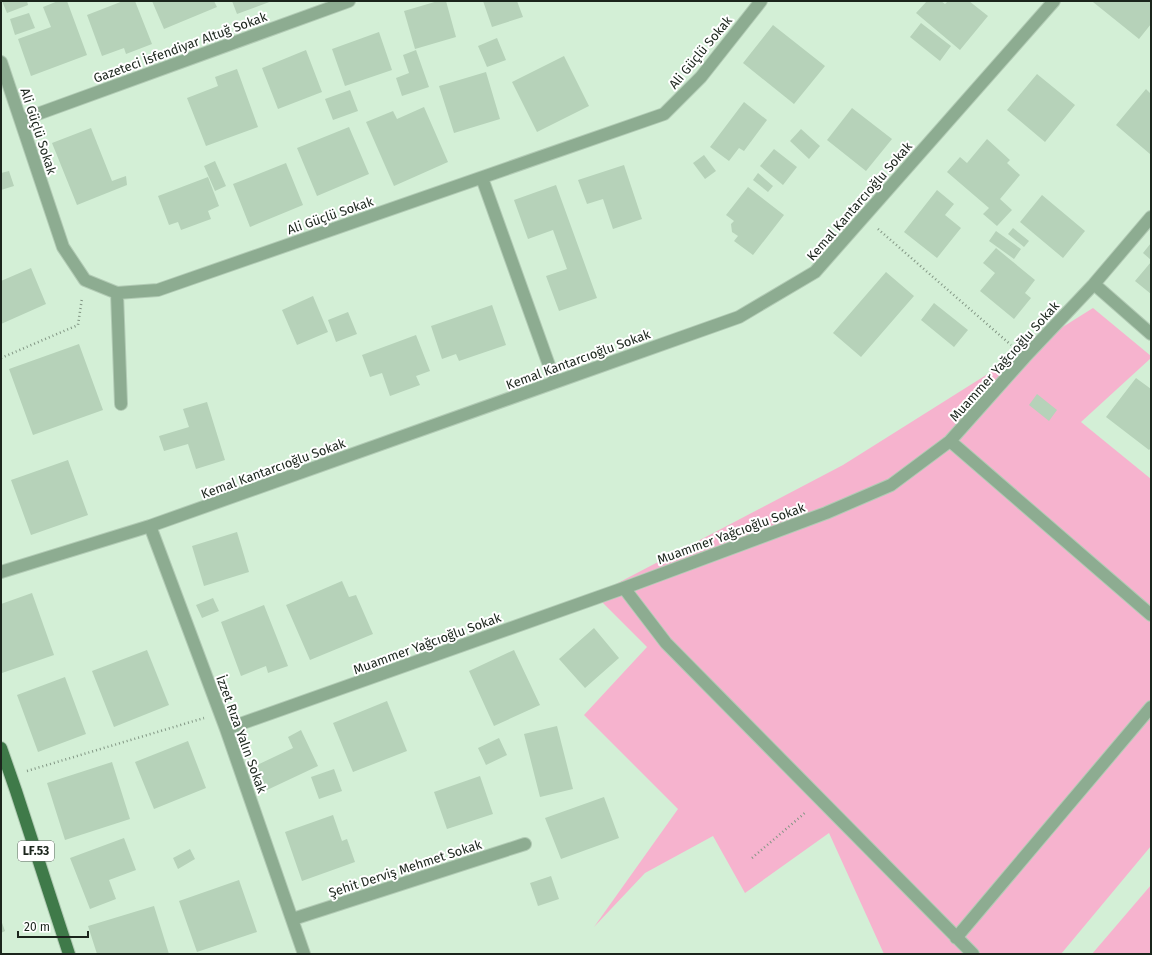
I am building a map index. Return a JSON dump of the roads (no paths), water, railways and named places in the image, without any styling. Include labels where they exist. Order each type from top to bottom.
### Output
[{"type":"main road","name":"LF.53","points":[[1,748],[69,954]]},
{"type":"street","name":"Gazeteci İsfendiyar Altuğ Sokak","points":[[21,120],[349,1]]},
{"type":"street","name":"Kemal Kantarcıoğlu Sokak","points":[[1,572],[150,526],[739,317],[815,272],[1054,1]]},
{"type":"street","name":"Ali Güçlü Sokak","points":[[1,62],[63,247],[85,280],[117,293],[158,290],[664,114],[700,78],[755,4]]},
{"type":"street","points":[[482,178],[555,382]]},
{"type":"street","name":"Muammer Yağcıoğlu Sokak","points":[[226,728],[624,588],[826,513],[892,486],[950,442],[1025,357],[1094,284],[1151,217]]},
{"type":"street","points":[[1094,284],[1151,334]]},
{"type":"street","points":[[117,293],[121,404]]},
{"type":"street","points":[[950,442],[1151,615]]},
{"type":"street","name":"İzzet Rıza Yalın Sokak","points":[[150,526],[221,713],[304,954]]},
{"type":"street","points":[[624,588],[666,644],[973,954]]},
{"type":"street","points":[[956,938],[1151,707]]},
{"type":"street","name":"Şehit Derviş Mehmet Sokak","points":[[293,919],[525,844]]}]
